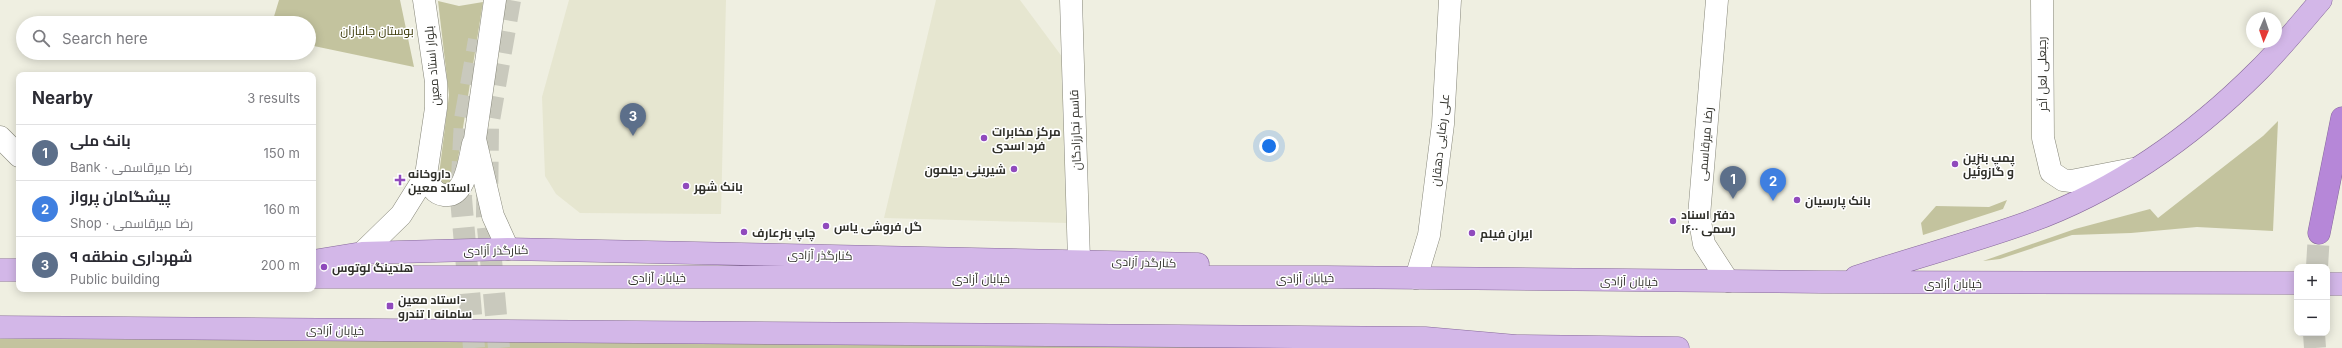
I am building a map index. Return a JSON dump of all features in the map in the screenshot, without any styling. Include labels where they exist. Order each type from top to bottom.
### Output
[{"type":"highway","points":[[2318,233],[2342,118]]},
{"type":"main road","points":[[1839,282],[2027,223],[2078,201],[2142,167],[2163,153],[2220,108],[2260,69],[2321,0]]},
{"type":"main road","name":"کنارگذر آزادی","points":[[316,261],[362,253],[508,249],[1079,260],[1229,265],[1327,277]]},
{"type":"main road","points":[[0,270],[16,270]]},
{"type":"main road","name":"خیابان آزادی","points":[[316,276],[1327,277],[1839,282],[2294,283]]},
{"type":"main road","points":[[2330,284],[2342,284]]},
{"type":"main road","name":"خیابان آزادی","points":[[0,327],[1409,338],[1512,347],[1678,348]]},
{"type":"street","name":"بلوار استاد معین","points":[[362,253],[401,215],[426,175],[436,108],[436,82],[424,0]]},
{"type":"street","points":[[426,175],[431,186],[436,192],[450,195],[457,192],[463,181],[475,139],[495,0]]},
{"type":"street","name":"قاسم نجارزادگان","points":[[1071,0],[1079,260]]},
{"type":"street","name":"علی رضایی دهقان","points":[[1416,278],[1429,235],[1443,124],[1450,0]]},
{"type":"street","name":"رضا میرقاسمی","points":[[1717,0],[1699,216],[1704,244],[1728,281]]},
{"type":"street","name":"رجبعلی لعل آخر","points":[[2042,0],[2044,148],[2051,172],[2064,180],[2086,180],[2142,167]]},
{"type":"street","points":[[0,137],[16,153]]},
{"type":"street","points":[[475,139],[493,216],[508,249]]},
{"type":"shaded area","points":[[569,0],[726,0],[721,214],[580,213],[556,194],[545,176],[542,97]]},
{"type":"shaded area","name":"مرکز مخابرات فرد اسدی","points":[[936,0],[1020,0],[1063,58],[1067,223],[884,218]]},
{"type":"green space","name":"بوستان جانبازان","points":[[279,0],[400,0],[414,67],[316,46],[316,16],[274,16]]},
{"type":"green space","points":[[438,1],[459,6],[483,2],[454,184],[452,188],[438,183],[449,95]]},
{"type":"green space","points":[[2278,121],[2273,231],[2197,227],[2131,233],[2072,235],[2000,259],[1983,261],[2075,229],[2150,209],[2158,218],[2263,136]]},
{"type":"green space","points":[[2007,200],[2003,209],[1923,235],[1921,223],[1936,206],[1989,207]]},
{"type":"green space","points":[[0,339],[549,340],[1276,345],[1281,348],[0,348]]},
{"type":"tunnel","points":[[499,348],[487,216],[488,126],[510,0]]},
{"type":"tunnel","points":[[474,348],[461,198],[465,119],[479,40]]},
{"type":"tunnel","points":[[2317,264],[2319,233]]},
{"type":"tunnel","points":[[2314,336],[2315,348]]},
{"type":"place","name":"شهرداری منطقه ۹","points":[[633,136]]},
{"type":"place","name":"مرکز مخابرات فرد اسدی","points":[[984,138]]},
{"type":"place","name":"پمپ بنزین و گازوئیل","points":[[1955,164]]},
{"type":"place","name":"شیرینی دیلمون","points":[[1014,169]]},
{"type":"place","name":"داروخانه استاد معین","points":[[400,180]]},
{"type":"place","name":"بانک شهر","points":[[686,186]]},
{"type":"place","name":"بانک ملی","points":[[1733,199]]},
{"type":"place","name":"بانک پارسیان","points":[[1797,200]]},
{"type":"place","name":"پیشگامان پرواز","points":[[1773,201]]},
{"type":"place","name":"دفتر اسناد رسمی ۱۶۰۰","points":[[1673,221]]},
{"type":"place","name":"گل فروشی یاس","points":[[826,226]]},
{"type":"place","name":"چاپ بنرعارف","points":[[744,232]]},
{"type":"place","name":"ایران فیلم","points":[[1472,233]]},
{"type":"place","name":"هلدینگ لوتوس","points":[[324,267]]},
{"type":"place","name":"استاد معین- سامانه ۱ تندرو","points":[[390,306]]}]
